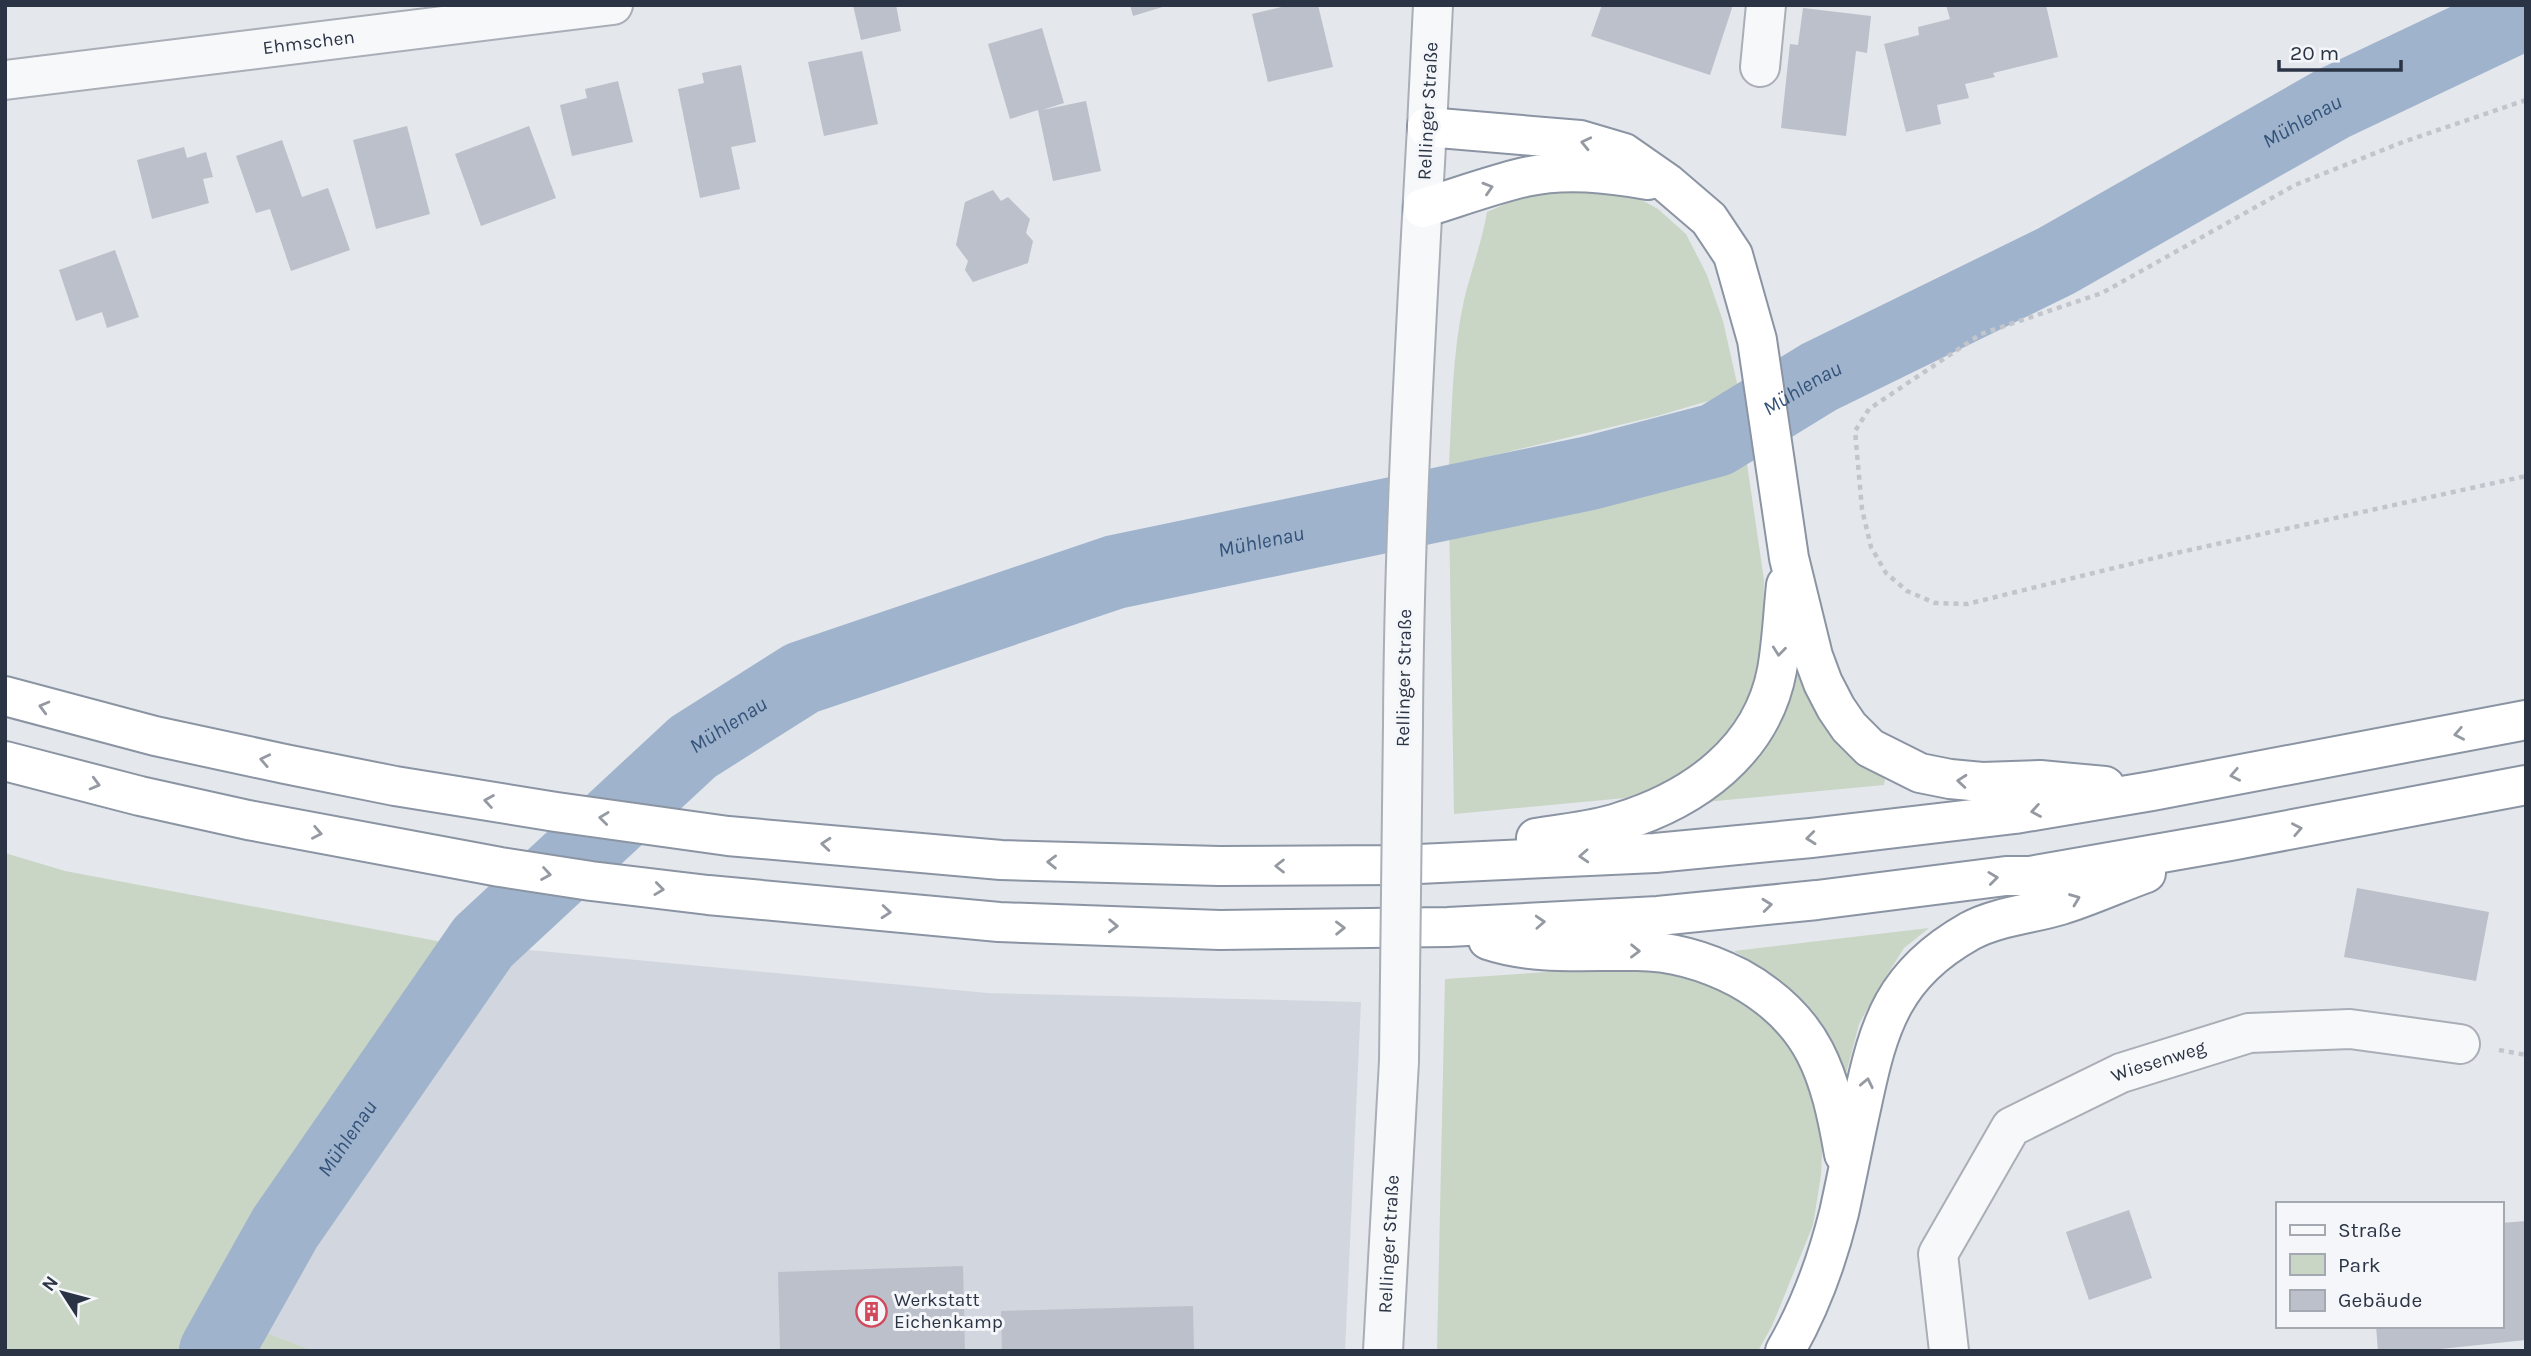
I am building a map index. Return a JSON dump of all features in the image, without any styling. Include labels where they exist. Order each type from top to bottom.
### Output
[{"type":"highway","points":[[1427,127],[1580,140],[1624,153],[1667,183],[1709,219],[1733,255],[1757,340],[1789,558],[1813,656],[1823,683],[1849,727],[1870,748],[1920,773],[1950,779],[1982,782],[2039,780],[2152,791]]},
{"type":"highway","points":[[1423,208],[1527,177],[1577,172],[1616,174],[1667,183]]},
{"type":"highway","points":[[1397,865],[1618,823],[1668,804],[1697,788],[1719,771],[1739,750],[1756,725],[1768,699],[1777,671],[1789,558]]},
{"type":"highway","points":[[5,696],[155,736],[285,764],[395,786],[556,812],[728,836],[1001,860],[1219,866],[1397,865],[1655,853],[1811,838],[2015,814],[2152,791],[2526,720]]},
{"type":"highway","points":[[5,761],[140,796],[248,820],[500,867],[592,881],[999,922],[1220,929],[1448,927],[1658,916],[1817,900],[2006,876],[2030,876],[2526,785]]},
{"type":"highway","points":[[1785,1351],[1810,1302],[1826,1262],[1873,1053],[1882,1026],[1895,1000],[1914,974],[1937,953],[1972,930],[2062,904],[2230,841]]},
{"type":"highway","points":[[1448,927],[1502,944],[1569,952],[1639,951],[1673,954],[1727,971],[1764,992],[1781,1006],[1805,1033],[1821,1064],[1833,1098],[1847,1174]]},
{"type":"street","name":"Ehmschen","points":[[5,80],[613,5]]},
{"type":"street","name":"Rellinger Straße","points":[[1383,1351],[1399,1061],[1404,624],[1411,393],[1433,5]]},
{"type":"street","points":[[1760,67],[1766,5]]},
{"type":"street","name":"Wiesenweg","points":[[1949,1351],[1938,1254],[2011,1127],[2121,1073],[2249,1033],[2350,1029],[2460,1044]]},
{"type":"path","points":[[2526,100],[2403,142],[2295,185],[2102,293],[1981,334],[1869,409],[1854,431],[1862,509],[1871,547],[1886,573],[1907,590],[1935,603],[1967,604],[2167,555],[2526,477]]},
{"type":"shaded area","points":[[519,949],[987,993],[1361,1002],[1345,1351],[314,1351],[259,1330]]},
{"type":"green space","points":[[1560,186],[1629,193],[1658,209],[1686,234],[1707,275],[1723,321],[1739,392],[1657,416],[1449,466],[1453,383],[1460,320],[1487,212],[1526,195]]},
{"type":"green space","points":[[1746,457],[1764,580],[1763,636],[1750,696],[1727,732],[1699,763],[1666,783],[1625,798],[1454,814],[1449,512]]},
{"type":"green space","points":[[1797,665],[1864,766],[1885,779],[1884,785],[1705,802],[1741,776],[1761,752],[1776,725]]},
{"type":"green space","points":[[5,853],[65,871],[453,944],[281,1185],[185,1351],[5,1351]]},
{"type":"green space","points":[[1929,928],[1904,948],[1859,1024],[1845,1078],[1830,1038],[1808,1008],[1773,977],[1734,951]]},
{"type":"green space","points":[[1635,966],[1693,977],[1737,994],[1774,1021],[1799,1055],[1823,1131],[1821,1175],[1813,1225],[1772,1326],[1758,1351],[1437,1351],[1445,979]]},
{"type":"green space","points":[[259,1330],[314,1351],[249,1351]]},
{"type":"building","points":[[853,5],[896,5],[901,31],[861,40]]},
{"type":"building","points":[[1130,5],[1166,5],[1166,6],[1133,16]]},
{"type":"building","points":[[1290,5],[1318,5],[1333,67],[1268,82],[1252,14]]},
{"type":"building","points":[[1602,5],[1733,5],[1710,75],[1591,36]]},
{"type":"building","points":[[1946,5],[2046,5],[2058,57],[1993,73],[1995,77],[1965,84],[1969,98],[1937,105],[1941,124],[1906,132],[1884,44],[1919,35],[1918,27],[1950,19]]},
{"type":"building","points":[[1803,8],[1871,16],[1867,53],[1856,51],[1846,136],[1781,128],[1790,44],[1798,45]]},
{"type":"building","points":[[1042,28],[1064,103],[1042,110],[1086,101],[1101,171],[1053,181],[1038,110],[1010,119],[988,44]]},
{"type":"building","points":[[862,51],[878,124],[824,136],[808,62]]},
{"type":"building","points":[[741,65],[756,142],[731,147],[740,189],[700,198],[678,89],[704,83],[702,73]]},
{"type":"building","points":[[618,81],[633,142],[572,156],[560,105],[587,98],[585,89]]},
{"type":"building","points":[[407,126],[430,214],[376,229],[353,140]]},
{"type":"building","points":[[529,126],[556,198],[481,226],[455,154]]},
{"type":"building","points":[[282,140],[302,197],[328,188],[350,250],[291,271],[270,209],[256,213],[236,156]]},
{"type":"building","points":[[184,147],[187,158],[206,152],[213,177],[203,179],[209,203],[152,219],[137,160]]},
{"type":"building","points":[[993,190],[1001,201],[1008,197],[1030,219],[1026,233],[1033,241],[1028,263],[973,282],[965,270],[968,261],[956,245],[965,202]]},
{"type":"building","points":[[115,250],[139,317],[107,328],[102,312],[76,321],[59,270]]},
{"type":"building","points":[[2357,888],[2489,912],[2476,981],[2344,957]]},
{"type":"building","points":[[2129,1210],[2152,1278],[2089,1300],[2066,1232]]},
{"type":"building","points":[[2526,1221],[2526,1340],[2421,1351],[2378,1351],[2376,1328],[2503,1328],[2503,1223]]},
{"type":"building","name":"Werkstatt Eichenkamp","points":[[963,1266],[965,1351],[780,1351],[778,1272]]},
{"type":"building","points":[[1193,1306],[1194,1351],[1002,1351],[1001,1311]]},
{"type":"waterway","name":"Mühlenau","points":[[216,1351],[285,1228],[483,942],[693,747],[802,678],[1115,572],[1590,473],[1716,440],[1819,377],[2056,261],[2332,104],[2526,12]]},
{"type":"place","name":"Werkstatt Eichenkamp","points":[[871,1311]]}]
